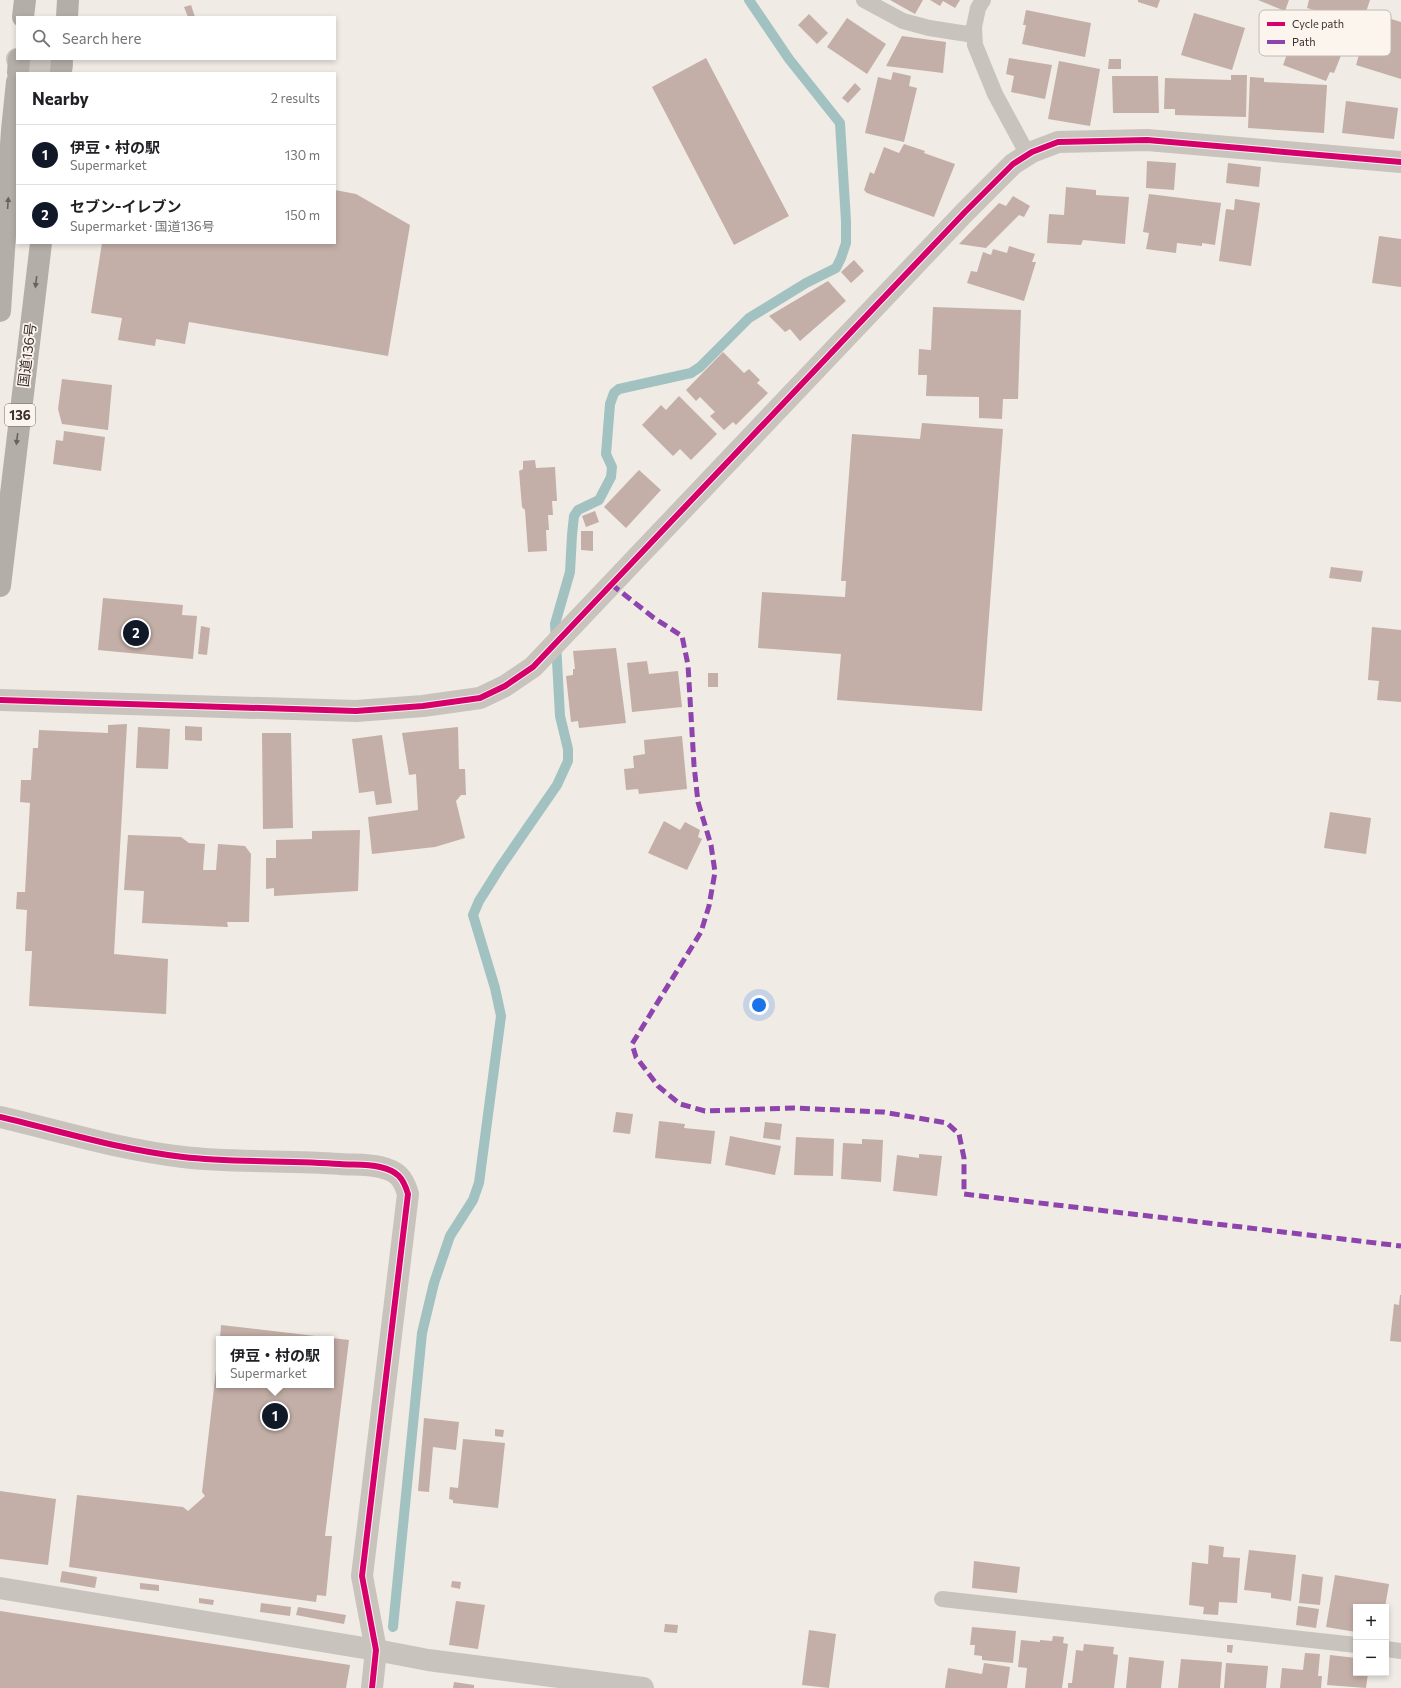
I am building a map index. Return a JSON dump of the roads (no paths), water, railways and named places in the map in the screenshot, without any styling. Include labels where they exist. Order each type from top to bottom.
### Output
[{"type":"highway","points":[[23,16],[25,0]]},
{"type":"highway","points":[[67,16],[68,0]]},
{"type":"highway","points":[[18,60],[18,72]]},
{"type":"highway","points":[[0,311],[16,92]]},
{"type":"highway","name":"国道136号","points":[[0,586],[41,244]]},
{"type":"street","points":[[0,57],[16,59]]},
{"type":"street","points":[[24,60],[62,66]]},
{"type":"street","points":[[0,700],[356,712],[423,706],[480,698],[505,686],[533,666],[965,212],[1013,164],[1028,155],[1058,142],[1147,140],[1401,162]]},
{"type":"street","points":[[0,1117],[137,1150],[183,1157],[242,1161],[310,1161],[378,1167],[394,1171],[404,1183],[408,1194],[362,1576],[376,1650],[372,1688]]},
{"type":"street","points":[[0,1588],[376,1650],[428,1660],[643,1688]]},
{"type":"lane","points":[[864,0],[903,22],[929,28],[974,35]]},
{"type":"lane","points":[[983,0],[978,8],[974,27],[975,45],[995,94],[1028,155]]},
{"type":"lane","points":[[942,1599],[1353,1646]]},
{"type":"lane","points":[[1389,1649],[1401,1651]]},
{"type":"waterway","points":[[393,1627],[422,1333],[434,1283],[450,1236],[473,1200],[479,1183],[501,1016],[495,988],[473,915],[479,901],[501,866],[557,785],[568,761],[568,749],[560,716],[555,624],[570,572],[574,516],[578,510],[599,500],[611,477],[612,467],[606,454],[610,404],[614,393],[619,389],[691,373],[700,367],[749,318],[806,283],[836,268],[846,243],[840,123],[789,59],[749,0]]},
{"type":"place","name":"セブン-イレブン","points":[[136,633]]},
{"type":"place","name":"伊豆・村の駅","points":[[275,1416]]}]
